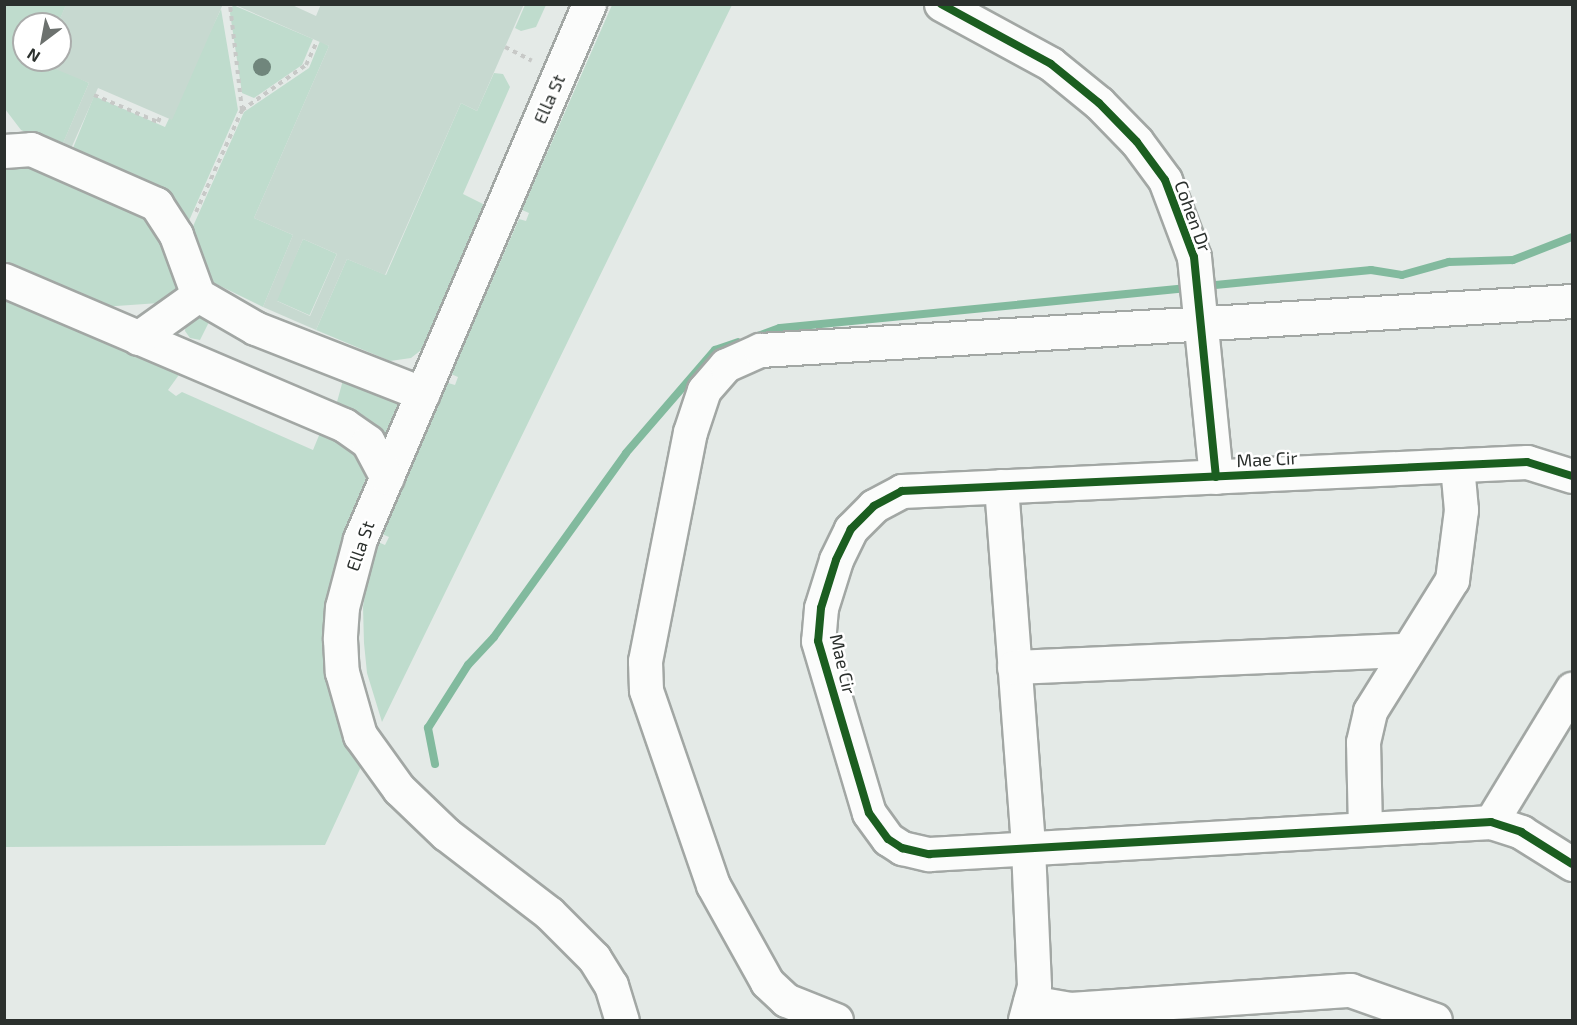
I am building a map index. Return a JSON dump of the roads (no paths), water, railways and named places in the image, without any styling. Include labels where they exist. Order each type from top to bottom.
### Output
[{"type":"street","name":"Ella St","points":[[589,4],[360,539],[342,607],[342,672],[360,735],[415,804],[446,834],[549,914],[594,958],[610,985],[622,1020]]},
{"type":"street","name":"Cohen Dr","points":[[941,4],[1051,63],[1129,134],[1165,180],[1196,270],[1216,477]]},
{"type":"street","points":[[4,151],[31,149],[156,204],[176,235],[198,295],[255,328],[423,394]]},
{"type":"street","points":[[4,280],[344,425],[368,442],[387,477]]},
{"type":"street","points":[[138,339],[198,295]]},
{"type":"street","points":[[836,1020],[786,1000],[762,972],[713,885],[646,690],[645,661],[690,432],[704,390],[726,365],[760,350],[1572,301]]},
{"type":"street","name":"Mae Cir","points":[[1572,476],[1527,462],[902,491],[874,506],[851,529],[836,560],[821,608],[818,640],[869,813],[888,839],[902,848],[929,854],[1491,822],[1521,832],[1572,864]]},
{"type":"street","points":[[1365,829],[1363,742],[1370,711],[1452,580],[1461,510],[1457,465]]},
{"type":"street","points":[[1001,486],[1028,848],[1034,986],[1028,1011],[1350,990],[1435,1020]]},
{"type":"street","points":[[1014,667],[1408,650]]},
{"type":"street","points":[[1491,822],[1572,689]]},
{"type":"waterway","points":[[1205,286],[1371,270],[1402,275],[1449,262],[1513,260],[1572,237]]},
{"type":"waterway","points":[[758,336],[780,328],[1190,288]]},
{"type":"waterway","points":[[435,764],[428,728],[468,665],[494,637],[626,453],[715,350],[738,342]]}]
